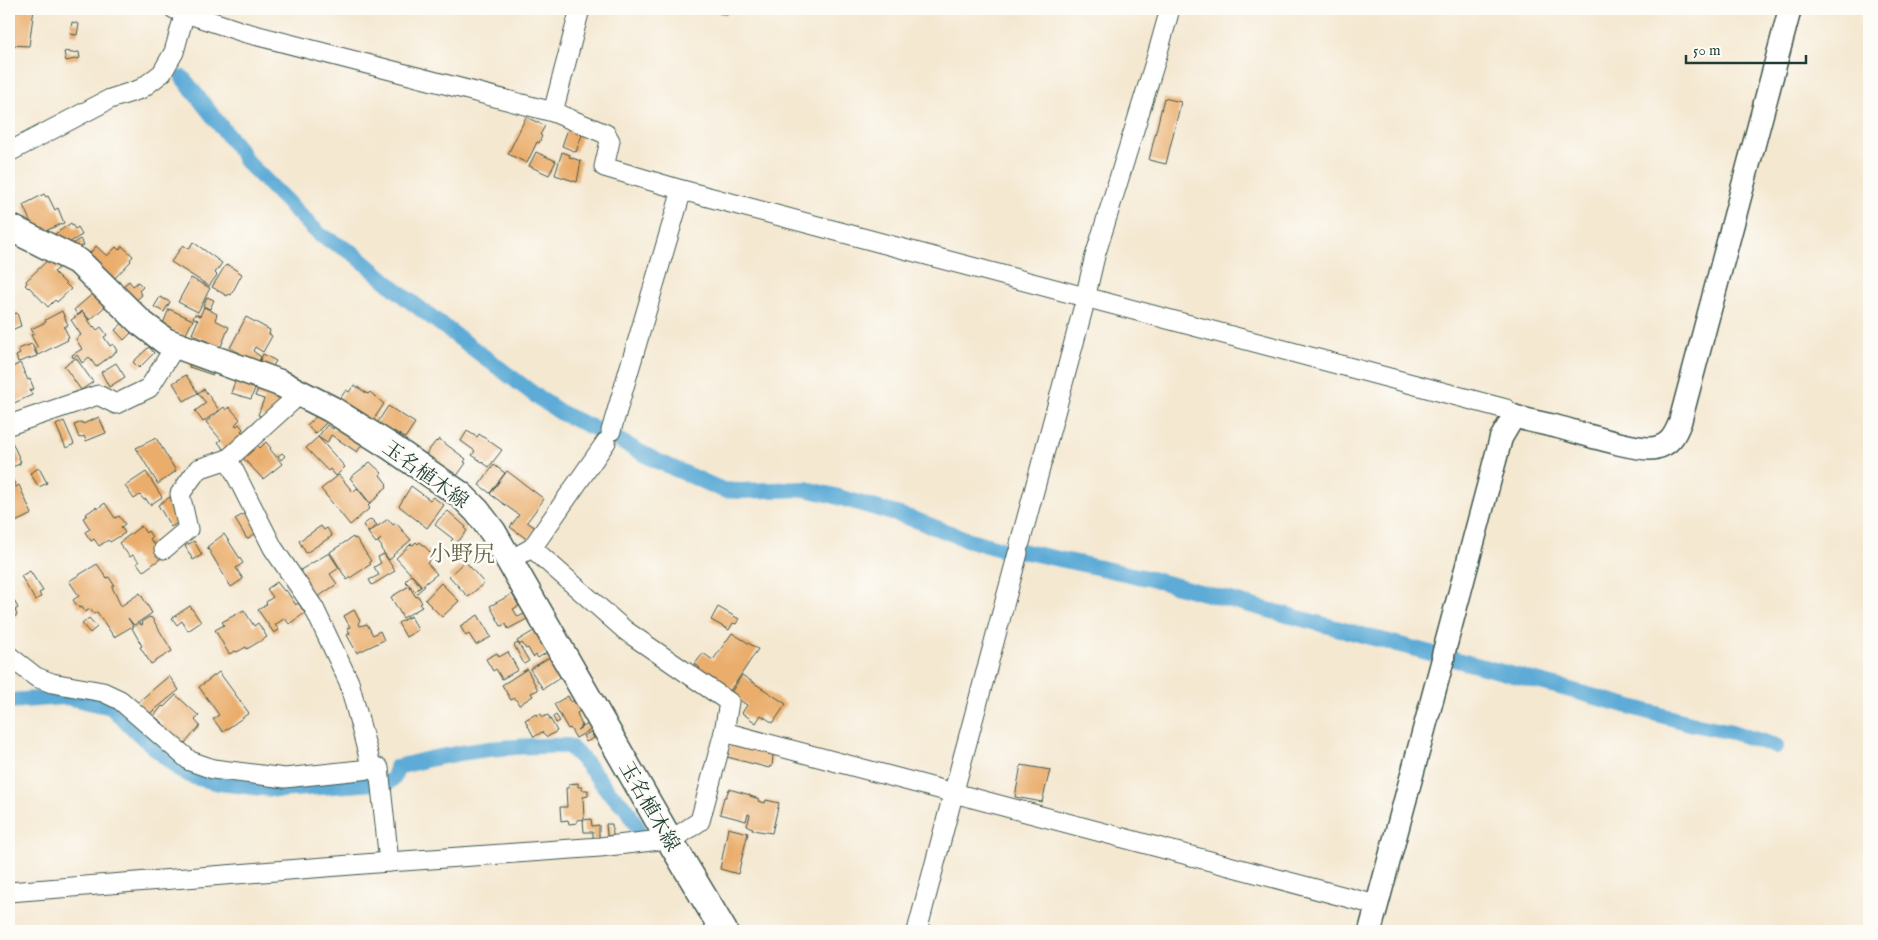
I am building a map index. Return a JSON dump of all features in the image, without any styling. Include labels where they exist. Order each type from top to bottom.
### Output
[{"type":"main road","name":"玉名植木線","points":[[9,227],[80,262],[140,322],[165,341],[280,383],[331,409],[391,447],[460,495],[493,532],[521,554],[669,839],[724,931]]},
{"type":"street","points":[[553,112],[580,9]]},
{"type":"street","points":[[1087,290],[1095,256],[1170,9]]},
{"type":"street","points":[[10,150],[110,99],[141,89],[162,73],[174,52],[179,11],[243,32],[553,112],[606,134],[610,141],[604,167],[682,190],[1506,409],[1514,416],[1529,421],[1647,450],[1667,444],[1674,436],[1680,422],[1790,9]]},
{"type":"street","points":[[9,892],[591,848],[669,839],[700,821],[724,732],[729,702],[626,631],[521,554],[608,437],[682,190]]},
{"type":"street","points":[[918,931],[1083,309]]},
{"type":"street","points":[[9,425],[98,395],[116,404],[149,388],[176,345]]},
{"type":"street","points":[[164,549],[188,528],[180,494],[198,469],[228,459],[301,393]]},
{"type":"street","points":[[1370,931],[1501,438],[1514,416]]},
{"type":"street","points":[[228,459],[273,548],[314,608],[349,682],[372,769]]},
{"type":"street","points":[[9,656],[36,677],[52,683],[103,692],[120,700],[190,761],[213,769],[285,778],[379,768],[389,862]]},
{"type":"street","points":[[724,732],[1376,905]]},
{"type":"building","points":[[9,9],[34,9],[29,46],[9,45]]},
{"type":"building","points":[[709,9],[729,9],[727,15]]},
{"type":"building","points":[[72,22],[79,24],[77,35],[70,34]]},
{"type":"building","points":[[69,51],[70,53],[79,52],[80,58],[66,61],[64,52]]},
{"type":"building","points":[[1164,98],[1181,102],[1166,164],[1149,160]]},
{"type":"building","points":[[526,117],[545,126],[540,135],[542,136],[539,143],[537,142],[527,163],[508,154]]},
{"type":"building","points":[[569,126],[583,132],[576,152],[562,146]]},
{"type":"building","points":[[536,152],[556,161],[549,175],[529,166]]},
{"type":"building","points":[[562,152],[570,155],[569,157],[581,161],[577,182],[555,175]]},
{"type":"building","points":[[44,194],[46,197],[48,196],[55,210],[58,208],[64,223],[38,234],[28,224],[31,223],[23,205]]},
{"type":"building","points":[[71,223],[75,229],[78,227],[82,235],[65,245],[51,237]]},
{"type":"building","points":[[80,239],[84,245],[77,249],[72,244]]},
{"type":"building","points":[[193,242],[222,263],[215,273],[217,275],[209,286],[171,262],[183,245],[189,249]]},
{"type":"building","points":[[96,246],[107,256],[116,247],[119,250],[122,246],[133,256],[131,261],[113,280],[86,258]]},
{"type":"building","points":[[54,254],[63,264],[54,272],[71,289],[57,302],[55,300],[48,307],[25,285],[26,281]]},
{"type":"building","points":[[228,265],[242,274],[231,295],[227,296],[212,287],[225,266]]},
{"type":"building","points":[[191,278],[210,288],[198,312],[178,302]]},
{"type":"building","points":[[129,281],[133,286],[138,282],[143,287],[139,291],[142,295],[131,305],[118,290]]},
{"type":"building","points":[[96,291],[110,302],[90,320],[82,311],[78,315],[74,310]]},
{"type":"building","points":[[160,297],[170,302],[164,312],[154,307]]},
{"type":"building","points":[[207,297],[214,300],[210,309],[203,306]]},
{"type":"building","points":[[204,307],[217,314],[215,320],[229,327],[219,351],[205,345],[207,341],[192,334],[198,320],[193,318],[195,314],[200,316]]},
{"type":"building","points":[[169,309],[193,320],[185,336],[162,326]]},
{"type":"building","points":[[62,311],[68,325],[64,327],[69,337],[67,338],[68,340],[38,355],[35,349],[38,348],[31,335],[34,334],[31,329]]},
{"type":"building","points":[[83,312],[93,327],[97,330],[101,327],[107,335],[104,337],[110,346],[113,344],[117,351],[96,367],[89,357],[82,363],[77,355],[73,358],[72,355],[82,349],[76,339],[81,335],[71,320]]},
{"type":"building","points":[[17,313],[21,326],[9,331],[9,315]]},
{"type":"building","points":[[246,317],[270,330],[269,334],[272,336],[263,352],[255,347],[253,351],[261,357],[257,365],[238,357],[240,353],[230,348]]},
{"type":"building","points":[[124,322],[133,331],[124,340],[115,330]]},
{"type":"building","points":[[32,344],[37,356],[18,362],[16,356],[20,354],[18,349]]},
{"type":"building","points":[[149,347],[154,353],[139,368],[133,362]]},
{"type":"building","points":[[263,354],[276,361],[270,371],[258,365]]},
{"type":"building","points":[[76,358],[93,382],[81,390],[64,366]]},
{"type":"building","points":[[192,359],[216,367],[213,375],[189,367]]},
{"type":"building","points":[[20,363],[34,389],[30,390],[32,395],[12,404],[13,409],[9,411],[9,369]]},
{"type":"building","points":[[116,363],[125,377],[109,387],[101,372]]},
{"type":"building","points":[[186,375],[198,393],[184,401],[173,383]]},
{"type":"building","points":[[237,376],[257,383],[251,399],[231,393]]},
{"type":"building","points":[[260,384],[288,396],[270,420],[258,415],[264,399],[255,396]]},
{"type":"building","points":[[354,385],[368,394],[370,392],[384,404],[371,423],[337,403],[346,390],[349,392]]},
{"type":"building","points":[[204,389],[219,410],[203,422],[195,411],[206,403],[198,393]]},
{"type":"building","points":[[388,406],[415,423],[405,438],[394,431],[390,438],[374,428]]},
{"type":"building","points":[[224,407],[226,410],[229,407],[240,419],[235,425],[239,424],[243,429],[241,431],[248,438],[228,455],[218,442],[221,440],[206,422]]},
{"type":"building","points":[[320,413],[327,422],[315,434],[307,425]]},
{"type":"building","points":[[99,417],[106,433],[86,441],[84,436],[79,438],[74,425],[82,422],[83,424]]},
{"type":"building","points":[[64,421],[74,444],[66,448],[56,425]]},
{"type":"building","points":[[337,423],[365,440],[357,452],[331,435],[327,443],[318,437],[327,425],[333,429]]},
{"type":"building","points":[[467,431],[477,437],[479,434],[502,450],[489,467],[472,455],[475,451],[461,441]]},
{"type":"building","points":[[318,437],[345,467],[336,476],[330,469],[328,471],[306,448]]},
{"type":"building","points":[[156,438],[176,471],[158,484],[136,448]]},
{"type":"building","points":[[439,439],[466,459],[464,462],[466,463],[454,480],[423,458]]},
{"type":"building","points":[[12,442],[21,462],[9,468],[9,443]]},
{"type":"building","points":[[266,442],[282,464],[263,479],[242,457],[257,445],[260,448]]},
{"type":"building","points":[[282,453],[285,456],[281,460],[278,456]]},
{"type":"building","points":[[370,462],[382,473],[380,475],[387,484],[387,487],[370,503],[350,478]]},
{"type":"building","points":[[494,465],[505,473],[490,493],[479,485]]},
{"type":"building","points":[[39,468],[47,483],[39,487],[30,473]]},
{"type":"building","points":[[507,471],[544,499],[527,522],[536,528],[528,540],[510,527],[519,515],[490,494]]},
{"type":"building","points":[[146,472],[162,497],[150,505],[140,495],[134,499],[125,486]]},
{"type":"building","points":[[339,475],[353,492],[357,488],[370,504],[368,506],[370,508],[350,525],[321,489]]},
{"type":"building","points":[[13,480],[16,487],[19,485],[32,514],[9,525],[9,482]]},
{"type":"building","points":[[411,486],[430,500],[433,497],[444,505],[427,528],[399,506]]},
{"type":"building","points":[[170,497],[184,519],[171,527],[158,505]]},
{"type":"building","points":[[105,503],[115,518],[119,516],[125,524],[121,527],[125,533],[99,546],[94,539],[91,541],[85,532],[90,529],[83,518],[96,507],[97,509]]},
{"type":"building","points":[[249,511],[260,531],[247,539],[235,519]]},
{"type":"building","points":[[448,511],[466,527],[467,531],[455,545],[451,541],[453,539],[435,525]]},
{"type":"building","points":[[371,519],[377,525],[368,532],[363,525]]},
{"type":"building","points":[[388,519],[393,525],[396,523],[411,540],[389,560],[378,542],[381,539],[376,543],[368,533]]},
{"type":"building","points":[[141,526],[146,533],[148,531],[152,537],[150,539],[164,556],[143,571],[133,555],[130,557],[119,543]]},
{"type":"building","points":[[321,526],[324,530],[327,528],[332,536],[306,553],[299,541]]},
{"type":"building","points":[[224,534],[243,563],[236,568],[243,579],[231,587],[207,547]]},
{"type":"building","points":[[353,537],[354,539],[356,538],[371,564],[347,580],[330,552]]},
{"type":"building","points":[[194,541],[202,555],[193,560],[185,546]]},
{"type":"building","points":[[416,542],[418,544],[420,542],[432,554],[430,556],[432,558],[427,563],[437,574],[422,586],[396,558],[411,544],[413,545]]},
{"type":"building","points":[[329,553],[339,568],[330,574],[337,584],[315,599],[297,572]]},
{"type":"building","points":[[384,554],[395,571],[372,585],[369,580],[379,575],[374,567],[381,563],[378,557]]},
{"type":"building","points":[[465,561],[484,583],[468,597],[449,576]]},
{"type":"building","points":[[97,564],[114,585],[112,587],[121,606],[140,593],[152,613],[134,625],[128,618],[133,626],[114,637],[97,612],[94,614],[90,609],[85,612],[73,600],[79,596],[69,581]]},
{"type":"building","points":[[30,571],[43,591],[39,593],[41,597],[35,600],[21,576]]},
{"type":"building","points":[[411,575],[421,586],[417,590],[423,585],[425,586],[417,593],[405,581]]},
{"type":"building","points":[[277,582],[284,591],[286,590],[296,605],[298,603],[305,613],[289,624],[285,618],[275,625],[279,630],[274,633],[258,610],[273,597],[267,589]]},
{"type":"building","points":[[441,583],[459,601],[442,617],[425,600]]},
{"type":"building","points":[[409,586],[416,597],[418,596],[422,607],[403,618],[391,597]]},
{"type":"building","points":[[9,591],[18,608],[15,610],[17,615],[10,619],[11,622],[9,623]]},
{"type":"building","points":[[512,594],[519,606],[513,609],[518,617],[526,613],[529,618],[508,629],[506,624],[501,626],[490,606]]},
{"type":"building","points":[[190,606],[201,622],[188,631],[182,621],[177,625],[172,618]]},
{"type":"building","points":[[718,607],[739,619],[736,624],[733,623],[729,630],[711,620]]},
{"type":"building","points":[[244,610],[254,626],[258,623],[267,637],[247,649],[246,647],[229,654],[215,630],[224,625],[222,622]]},
{"type":"building","points":[[354,610],[360,621],[358,623],[360,626],[367,624],[373,635],[380,631],[384,640],[357,653],[347,635],[350,633],[347,628],[350,627],[344,616]]},
{"type":"building","points":[[478,615],[491,637],[476,645],[469,634],[466,636],[460,626]]},
{"type":"building","points":[[411,616],[418,630],[406,637],[398,623]]},
{"type":"building","points":[[149,617],[152,618],[172,651],[151,664],[140,647],[142,646],[132,628],[140,623],[141,625],[143,624],[141,622]]},
{"type":"building","points":[[89,618],[97,627],[90,633],[82,624]]},
{"type":"building","points":[[537,629],[549,651],[538,658],[536,655],[533,657],[528,648],[526,649],[522,643],[520,645],[517,641]]},
{"type":"building","points":[[732,633],[758,649],[728,694],[696,673],[700,668],[695,664],[703,653],[713,660]]},
{"type":"building","points":[[518,643],[529,661],[524,664],[514,645]]},
{"type":"building","points":[[508,652],[518,670],[502,679],[496,669],[493,671],[486,659],[497,653],[499,657]]},
{"type":"building","points":[[550,657],[560,664],[555,667],[561,677],[543,689],[530,669]]},
{"type":"building","points":[[527,669],[538,690],[531,693],[533,696],[519,705],[515,698],[511,700],[502,685]]},
{"type":"building","points":[[219,672],[249,713],[223,732],[213,719],[219,715],[199,687]]},
{"type":"building","points":[[742,675],[786,704],[773,723],[761,715],[756,723],[742,713],[747,705],[730,694]]},
{"type":"building","points":[[169,676],[179,690],[148,715],[138,702]]},
{"type":"building","points":[[176,695],[199,716],[195,720],[200,726],[185,743],[161,726],[163,723],[154,716],[162,706],[164,707]]},
{"type":"building","points":[[568,696],[571,702],[579,698],[585,708],[577,713],[582,726],[577,730],[594,721],[596,727],[576,738],[570,728],[568,729],[554,704]]},
{"type":"building","points":[[536,714],[537,716],[541,714],[543,717],[548,715],[557,731],[547,737],[542,732],[534,737],[525,720]]},
{"type":"building","points":[[556,715],[560,721],[556,723],[553,717]]},
{"type":"building","points":[[591,732],[594,738],[586,742],[583,736]]},
{"type":"building","points":[[731,743],[773,755],[772,767],[770,766],[769,768],[727,757]]},
{"type":"building","points":[[1021,765],[1050,770],[1042,802],[1015,797]]},
{"type":"building","points":[[578,783],[578,787],[582,787],[582,790],[588,790],[588,796],[583,797],[584,819],[577,820],[577,823],[569,824],[568,820],[561,821],[560,807],[567,807],[566,788],[569,788],[569,784]]},
{"type":"building","points":[[729,789],[750,795],[759,799],[758,801],[765,803],[766,800],[779,803],[772,833],[752,830],[753,828],[747,826],[750,815],[748,814],[746,821],[720,814],[724,797],[726,797]]},
{"type":"building","points":[[591,819],[592,826],[599,825],[599,839],[593,840],[593,832],[584,832],[583,820]]},
{"type":"building","points":[[606,824],[612,824],[613,835],[607,836]]},
{"type":"building","points":[[728,828],[748,833],[738,874],[720,869]]},
{"type":"waterway","points":[[183,78],[241,152],[245,160],[320,235],[353,253],[406,298],[563,414],[603,432],[655,460],[723,490],[806,489],[835,496],[913,519],[966,539],[1008,551],[1017,550],[1147,578],[1693,724],[1732,732],[1776,746]]},
{"type":"waterway","points":[[9,701],[66,697],[111,707],[181,771],[194,777],[219,783],[280,790],[389,782],[394,778],[397,767],[460,753],[525,746],[569,746],[586,763],[608,791],[626,808],[642,836]]},
{"type":"district","name":"小野尻","points":[[462,553]]}]
